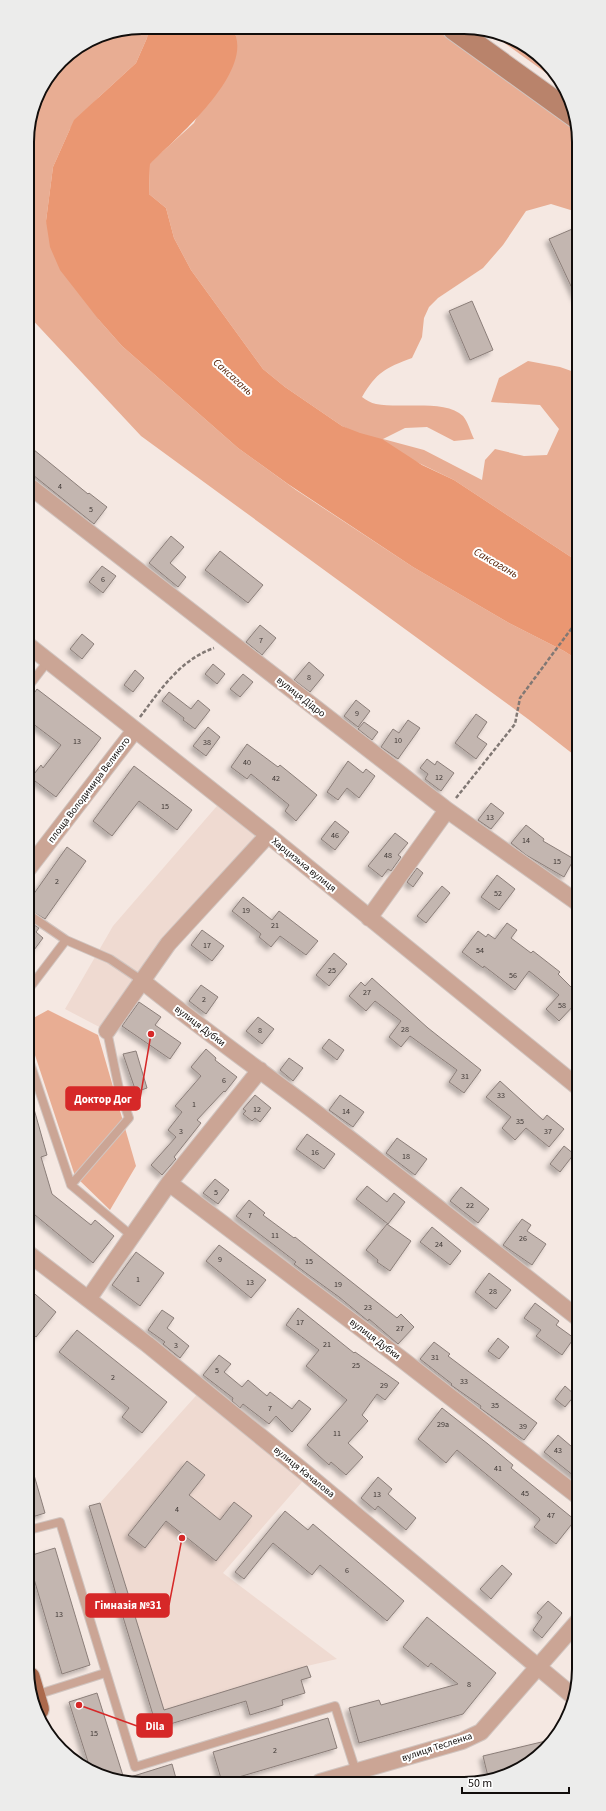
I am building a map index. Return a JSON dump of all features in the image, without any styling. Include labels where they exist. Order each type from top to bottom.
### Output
[{"type":"street","points":[[461,34],[567,111]]},
{"type":"street","name":"вулиця Дідро","points":[[34,490],[447,810],[572,899]]},
{"type":"street","name":"Харцизька вулиця","points":[[34,650],[268,835],[572,1082]]},
{"type":"street","name":"площа Володимира Великого","points":[[34,861],[135,730]]},
{"type":"street","points":[[369,918],[447,810]]},
{"type":"street","points":[[107,1031],[141,980],[168,944],[268,835]]},
{"type":"street","name":"вулиця Дубки","points":[[141,980],[191,1020],[260,1070],[395,1173],[572,1313]]},
{"type":"street","points":[[89,1298],[169,1183],[260,1070]]},
{"type":"street","name":"вулиця Дубки","points":[[169,1183],[404,1361],[572,1492]]},
{"type":"street","name":"вулиця Качалова","points":[[34,1258],[89,1298],[308,1475],[569,1693]]},
{"type":"street","name":"вулиця Тесленка","points":[[338,1777],[462,1741],[481,1732],[572,1628]]},
{"type":"lane","points":[[34,679],[48,661]]},
{"type":"lane","points":[[34,918],[66,940],[110,959],[141,980]]},
{"type":"lane","points":[[34,982],[66,940]]},
{"type":"lane","points":[[71,1185],[129,1118],[120,1089],[107,1031]]},
{"type":"lane","points":[[34,1075],[71,1185],[132,1236]]},
{"type":"lane","points":[[34,1529],[60,1522],[135,1767],[335,1706],[356,1772]]},
{"type":"lane","points":[[37,1693],[105,1673]]},
{"type":"path","points":[[447,810],[515,724],[520,698],[572,629]]},
{"type":"path","points":[[135,730],[140,717],[167,682],[183,665],[205,651],[230,642]]},
{"type":"shaded area","points":[[148,34],[136,63],[99,97],[70,129],[53,167],[46,221],[99,320],[122,346],[238,448],[296,490],[413,567],[509,623],[572,656],[572,753],[528,719],[141,436],[34,321],[34,135],[42,100],[48,88],[61,71],[76,56],[100,42],[121,36]]},
{"type":"shaded area","points":[[236,34],[461,34],[567,112],[572,135],[572,210],[551,204],[526,211],[503,245],[483,268],[438,298],[429,307],[424,318],[422,337],[412,358],[382,372],[372,382],[362,397],[376,404],[434,406],[446,408],[463,416],[474,439],[454,441],[427,427],[405,428],[383,439],[424,450],[482,480],[485,460],[495,449],[524,456],[547,455],[559,429],[540,405],[491,402],[499,378],[528,361],[560,367],[572,371],[572,558],[454,480],[342,426],[285,387],[263,369],[191,270],[174,238],[166,208],[149,194],[150,163],[194,123]]},
{"type":"shaded area","points":[[501,41],[518,48],[530,56],[549,75]]},
{"type":"shaded area","points":[[223,799],[268,835],[107,1031],[65,1009],[113,926]]},
{"type":"shaded area","points":[[48,1010],[98,1035],[136,1166],[110,1210],[75,1176],[34,1052],[34,1018]]},
{"type":"shaded area","points":[[202,1389],[308,1475],[223,1573],[337,1659],[307,1666],[164,1710],[100,1503]]},
{"type":"water","name":"Саксагань","points":[[148,34],[234,34],[237,45],[234,63],[225,82],[211,102],[178,138],[150,164],[149,194],[166,208],[174,238],[191,270],[263,369],[285,387],[342,426],[382,439],[422,465],[454,480],[572,558],[572,656],[509,623],[413,567],[288,484],[238,448],[122,346],[99,320],[60,270],[50,247],[46,221],[53,167],[74,120],[136,63]]},
{"type":"building","points":[[572,229],[572,288],[549,239]]},
{"type":"building","points":[[472,301],[493,350],[470,360],[449,311]]},
{"type":"building","points":[[34,450],[88,494],[89,493],[107,507],[94,524],[34,476]]},
{"type":"building","points":[[171,536],[184,547],[170,563],[186,577],[178,587],[149,563]]},
{"type":"building","points":[[220,551],[263,585],[248,603],[205,570]]},
{"type":"building","points":[[102,566],[116,576],[103,593],[89,582]]},
{"type":"building","points":[[260,625],[276,638],[262,655],[246,642]]},
{"type":"building","points":[[82,634],[94,644],[82,659],[70,649]]},
{"type":"building","points":[[309,662],[324,675],[310,692],[294,680]]},
{"type":"building","points":[[213,664],[225,674],[217,684],[205,674]]},
{"type":"building","points":[[135,670],[144,678],[133,692],[124,685]]},
{"type":"building","points":[[243,674],[253,682],[240,697],[230,689]]},
{"type":"building","points":[[37,689],[101,738],[56,797],[34,780],[34,774],[41,765],[43,768],[61,745],[34,725],[34,693]]},
{"type":"building","points":[[169,692],[191,709],[198,700],[210,710],[195,729],[183,720],[184,718],[162,701]]},
{"type":"building","points":[[356,700],[370,711],[358,727],[344,716]]},
{"type":"building","points":[[476,714],[487,722],[477,737],[487,744],[476,759],[455,743]]},
{"type":"building","points":[[408,720],[420,728],[398,759],[381,747],[393,729],[399,733]]},
{"type":"building","points":[[364,722],[378,732],[372,740],[358,729]]},
{"type":"building","points":[[208,727],[220,737],[206,756],[193,746]]},
{"type":"building","points":[[247,744],[278,767],[280,765],[317,795],[296,821],[285,811],[289,805],[251,774],[247,779],[231,767]]},
{"type":"building","points":[[427,759],[435,765],[437,761],[454,773],[441,791],[425,779],[428,774],[420,768]]},
{"type":"building","points":[[348,761],[363,773],[366,769],[375,776],[359,798],[347,788],[338,800],[327,792]]},
{"type":"building","points":[[134,766],[192,810],[177,830],[139,801],[112,836],[93,821]]},
{"type":"building","points":[[491,803],[504,813],[491,829],[478,820]]},
{"type":"building","points":[[335,821],[349,832],[335,850],[321,839]]},
{"type":"building","points":[[526,825],[544,839],[543,841],[572,858],[572,863],[564,877],[526,855],[511,843]]},
{"type":"building","points":[[395,833],[408,843],[398,855],[401,857],[391,871],[388,869],[382,877],[368,866]]},
{"type":"building","points":[[67,847],[86,861],[45,919],[34,913],[34,894]]},
{"type":"building","points":[[417,868],[423,873],[413,887],[407,882]]},
{"type":"building","points":[[497,875],[515,889],[499,910],[481,897]]},
{"type":"building","points":[[442,886],[450,893],[426,923],[417,916]]},
{"type":"building","points":[[243,897],[272,920],[279,911],[318,941],[306,955],[280,936],[271,947],[259,937],[261,934],[232,911]]},
{"type":"building","points":[[507,923],[517,930],[511,938],[531,953],[533,951],[560,972],[558,974],[572,988],[572,1007],[559,1021],[546,1009],[559,995],[529,971],[515,990],[484,966],[483,968],[462,952],[478,931],[486,937],[488,934],[495,939]]},
{"type":"building","points":[[34,925],[39,928],[36,932],[43,938],[34,950]]},
{"type":"building","points":[[202,930],[224,946],[212,961],[191,945]]},
{"type":"building","points":[[334,953],[347,964],[329,986],[316,975]]},
{"type":"building","points":[[372,978],[428,1028],[481,1070],[464,1093],[449,1082],[457,1070],[410,1036],[401,1047],[389,1037],[401,1021],[375,1001],[366,1011],[349,996],[361,982],[365,986]]},
{"type":"building","points":[[201,985],[218,997],[206,1014],[189,1001]]},
{"type":"building","points":[[139,1002],[161,1017],[155,1025],[181,1043],[170,1059],[122,1026]]},
{"type":"building","points":[[258,1017],[274,1029],[262,1044],[246,1031]]},
{"type":"building","points":[[329,1039],[344,1050],[337,1060],[322,1048]]},
{"type":"building","points":[[206,1049],[216,1058],[215,1060],[237,1077],[225,1092],[224,1091],[197,1120],[201,1123],[174,1157],[176,1159],[162,1175],[151,1165],[176,1137],[168,1130],[182,1112],[175,1106],[201,1076],[191,1067]]},
{"type":"building","points":[[136,1051],[147,1088],[136,1092],[123,1054]]},
{"type":"building","points":[[289,1058],[303,1068],[293,1081],[280,1070]]},
{"type":"building","points":[[500,1081],[543,1120],[547,1115],[564,1129],[549,1147],[526,1128],[515,1140],[502,1128],[511,1117],[486,1097]]},
{"type":"building","points":[[255,1095],[271,1108],[260,1122],[255,1118],[252,1121],[243,1114],[246,1111],[243,1109]]},
{"type":"building","points":[[340,1095],[364,1112],[353,1127],[329,1110]]},
{"type":"building","points":[[34,1109],[47,1155],[41,1157],[52,1194],[91,1225],[95,1220],[114,1236],[93,1263],[34,1214]]},
{"type":"building","points":[[307,1134],[335,1154],[324,1169],[296,1149]]},
{"type":"building","points":[[397,1138],[427,1159],[415,1175],[386,1153]]},
{"type":"building","points":[[564,1146],[572,1152],[572,1157],[560,1172],[550,1164]]},
{"type":"building","points":[[215,1179],[229,1190],[218,1204],[203,1193]]},
{"type":"building","points":[[367,1186],[387,1202],[394,1193],[405,1202],[388,1224],[356,1199]]},
{"type":"building","points":[[461,1187],[489,1209],[478,1223],[450,1201]]},
{"type":"building","points":[[249,1200],[265,1213],[263,1215],[294,1238],[295,1237],[397,1318],[401,1314],[414,1327],[398,1344],[369,1319],[368,1321],[339,1297],[294,1264],[296,1262],[236,1216]]},
{"type":"building","points":[[522,1219],[531,1225],[527,1231],[546,1244],[532,1265],[503,1245]]},
{"type":"building","points":[[387,1224],[411,1241],[390,1271],[377,1262],[378,1260],[366,1250]]},
{"type":"building","points":[[432,1227],[461,1251],[450,1265],[420,1242]]},
{"type":"building","points":[[219,1245],[266,1280],[251,1298],[206,1261]]},
{"type":"building","points":[[136,1252],[164,1273],[140,1306],[112,1285]]},
{"type":"building","points":[[489,1273],[511,1290],[496,1309],[475,1292]]},
{"type":"building","points":[[34,1293],[56,1312],[36,1337],[34,1335]]},
{"type":"building","points":[[535,1303],[559,1321],[556,1325],[572,1337],[572,1341],[562,1355],[536,1336],[541,1330],[524,1318]]},
{"type":"building","points":[[298,1308],[354,1353],[355,1352],[399,1383],[385,1400],[377,1394],[362,1415],[368,1421],[348,1443],[363,1457],[346,1475],[331,1462],[329,1465],[307,1445],[347,1400],[306,1366],[319,1350],[286,1325]]},
{"type":"building","points":[[162,1310],[174,1318],[167,1328],[189,1346],[180,1358],[163,1344],[165,1342],[148,1330]]},
{"type":"building","points":[[77,1330],[167,1402],[142,1433],[122,1417],[129,1408],[59,1352]]},
{"type":"building","points":[[498,1338],[509,1347],[499,1359],[488,1351]]},
{"type":"building","points":[[434,1342],[450,1354],[448,1356],[537,1423],[524,1440],[480,1408],[481,1406],[451,1385],[452,1384],[420,1359]]},
{"type":"building","points":[[219,1355],[231,1364],[224,1372],[242,1387],[248,1380],[267,1396],[270,1392],[292,1409],[299,1400],[311,1409],[292,1432],[276,1416],[269,1424],[243,1404],[240,1408],[232,1401],[233,1398],[203,1375]]},
{"type":"building","points":[[565,1386],[572,1392],[572,1399],[565,1407],[555,1399]]},
{"type":"building","points":[[442,1408],[513,1465],[511,1468],[572,1518],[572,1524],[556,1544],[534,1527],[540,1520],[539,1518],[457,1450],[446,1463],[418,1439]]},
{"type":"building","points":[[558,1435],[572,1447],[572,1474],[544,1452]]},
{"type":"building","points":[[187,1461],[205,1475],[189,1495],[220,1520],[234,1502],[252,1516],[216,1561],[166,1521],[145,1548],[128,1535]]},
{"type":"building","points":[[34,1475],[45,1513],[34,1516]]},
{"type":"building","points":[[378,1477],[392,1489],[388,1494],[416,1518],[406,1530],[378,1506],[375,1510],[361,1498]]},
{"type":"building","points":[[100,1503],[164,1710],[307,1666],[311,1677],[301,1680],[305,1693],[282,1700],[283,1705],[250,1715],[246,1701],[157,1728],[89,1506]]},
{"type":"building","points":[[285,1511],[308,1530],[313,1524],[404,1601],[387,1621],[320,1565],[312,1575],[273,1543],[244,1579],[235,1572]]},
{"type":"building","points":[[55,1548],[90,1665],[62,1674],[34,1579],[34,1554]]},
{"type":"building","points":[[502,1565],[512,1574],[491,1599],[480,1589]]},
{"type":"building","points":[[548,1601],[562,1613],[542,1638],[533,1630],[542,1617],[537,1613]]},
{"type":"building","points":[[427,1617],[496,1673],[463,1714],[359,1743],[349,1708],[379,1700],[381,1705],[458,1684],[431,1663],[428,1667],[403,1647]]},
{"type":"building","points":[[97,1693],[123,1775],[107,1771],[88,1763],[69,1702]]},
{"type":"building","points":[[328,1718],[337,1748],[239,1777],[220,1777],[213,1752]]},
{"type":"building","points":[[543,1742],[530,1755],[518,1763],[506,1769],[487,1774],[483,1756]]},
{"type":"building","points":[[172,1764],[176,1777],[135,1777],[132,1777]]},
{"type":"place","name":"Доктор Дог","points":[[151,1034]]},
{"type":"place","name":"Гімназія №31","points":[[182,1538]]},
{"type":"place","name":"Dila","points":[[79,1705]]}]
